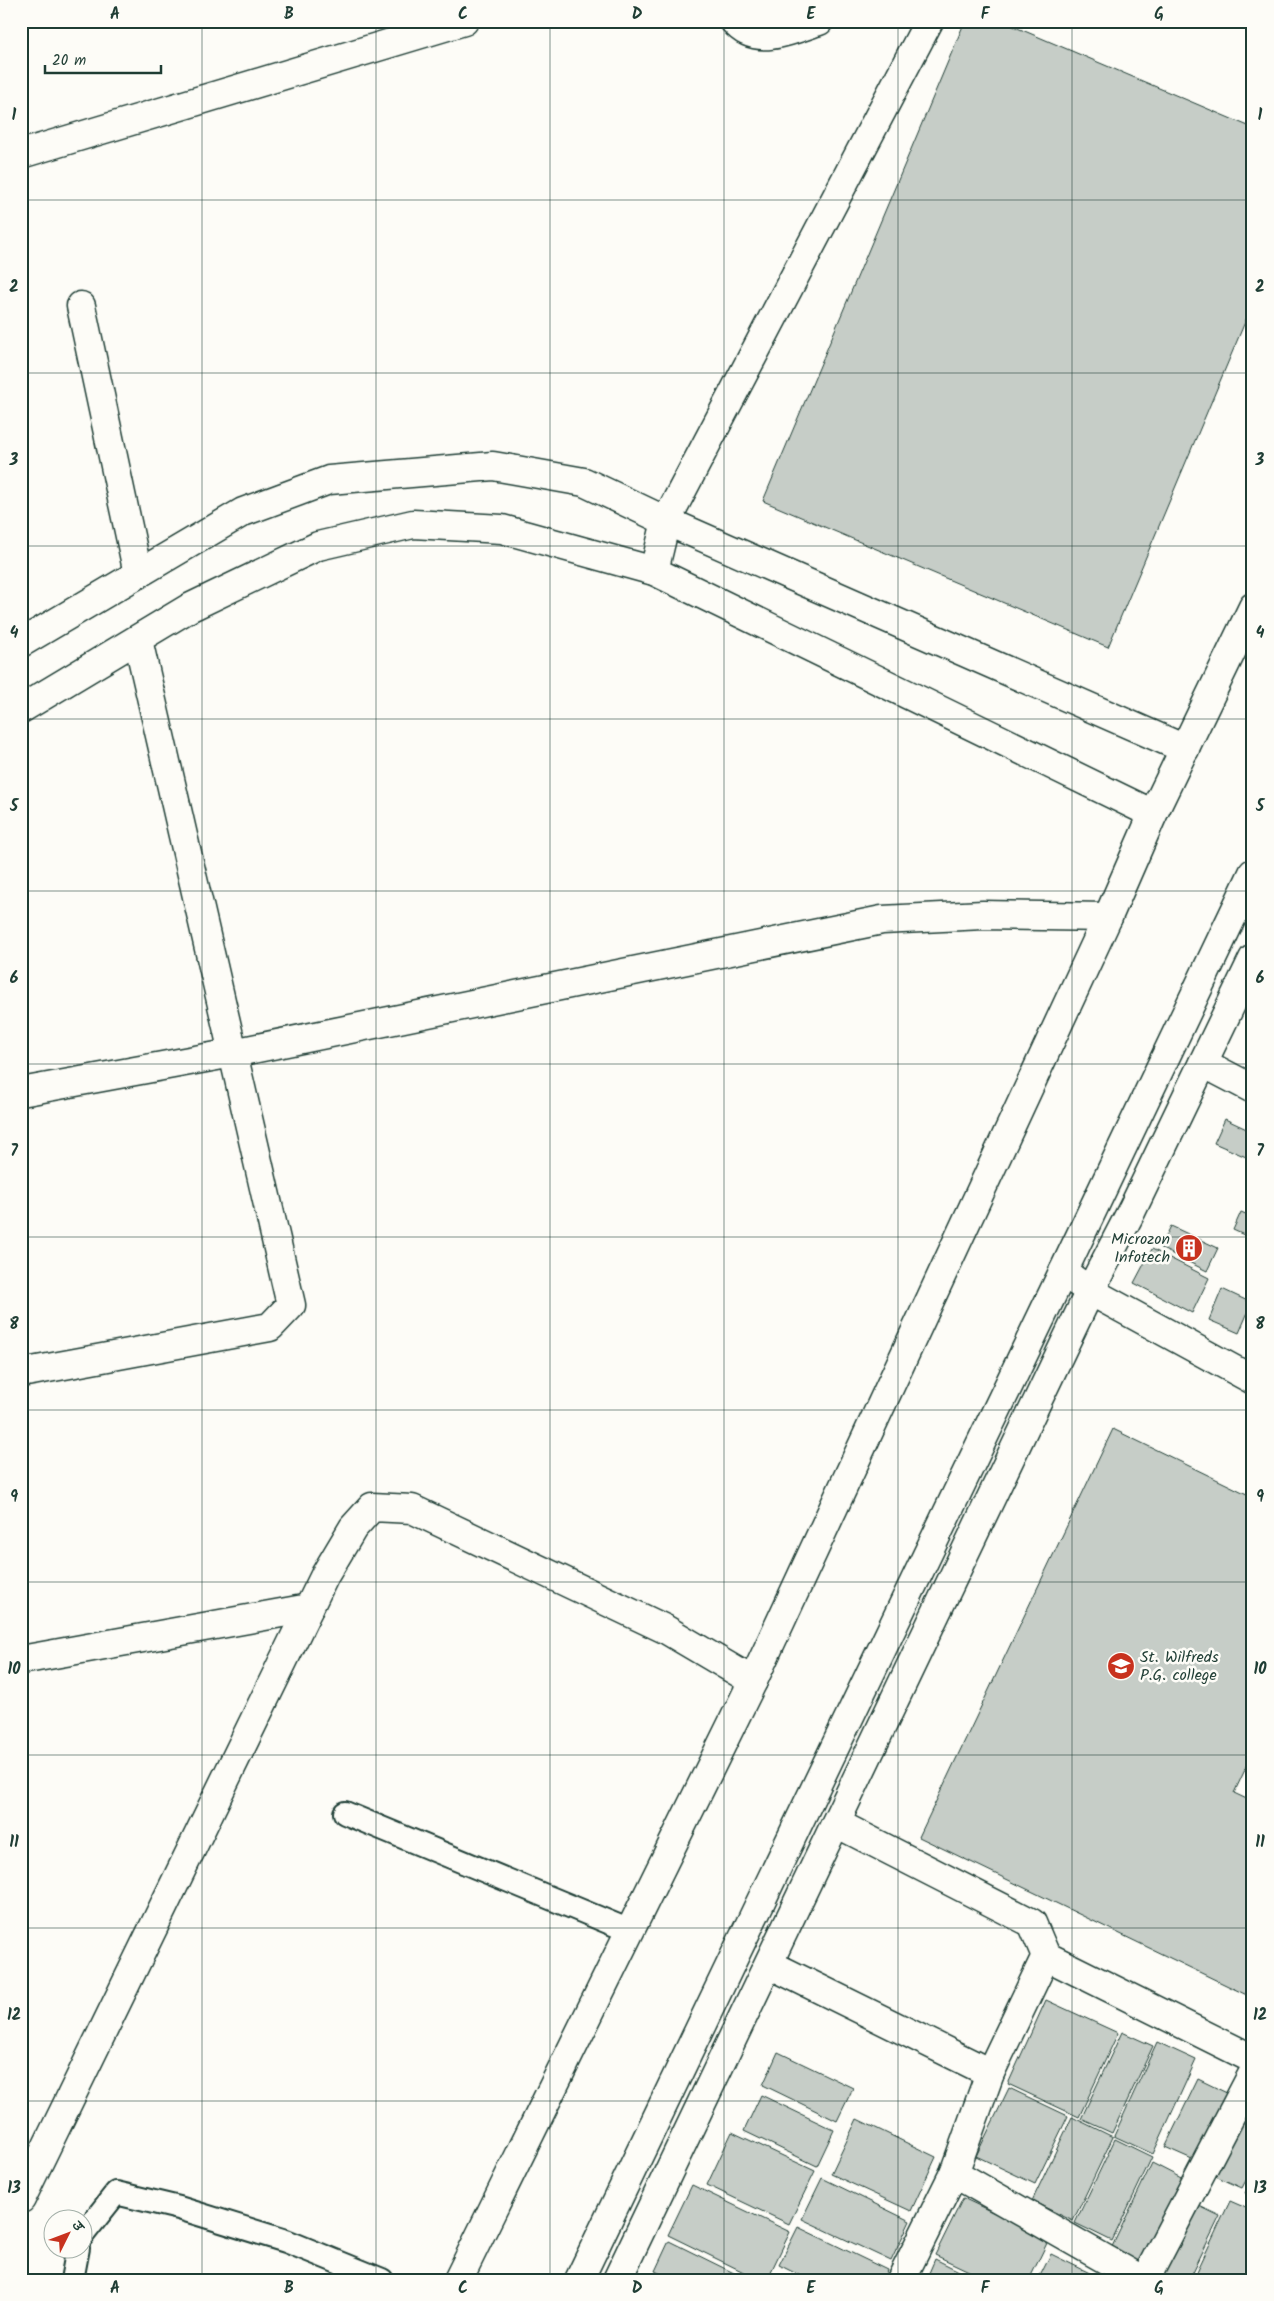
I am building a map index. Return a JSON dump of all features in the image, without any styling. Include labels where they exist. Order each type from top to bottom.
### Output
[{"type":"main road","points":[[21,154],[464,21]]},
{"type":"main road","points":[[734,21],[741,30],[772,36],[819,21]]},
{"type":"main road","points":[[654,571],[666,521],[929,21]]},
{"type":"main road","points":[[81,306],[138,574]]},
{"type":"main road","points":[[21,643],[243,512],[329,480],[405,472],[493,466],[584,482],[666,521],[1185,749]]},
{"type":"main road","points":[[21,710],[189,608],[318,546],[412,524],[502,530],[654,571],[1153,814]]},
{"type":"main road","points":[[458,2280],[753,1681],[1108,917],[1153,814],[1253,607]]},
{"type":"main road","points":[[21,1373],[270,1327],[291,1305],[138,640]]},
{"type":"main road","points":[[579,2280],[1253,873]]},
{"type":"main road","points":[[21,1092],[233,1053],[882,920],[984,915],[1108,917]]},
{"type":"main road","points":[[617,2280],[1090,1291],[1253,959]]},
{"type":"main road","points":[[1203,1063],[1253,1089]]},
{"type":"main road","points":[[1063,1272],[1090,1291],[1253,1380]]},
{"type":"main road","points":[[21,2199],[325,1575],[353,1528],[372,1508],[412,1509],[665,1629],[753,1681]]},
{"type":"main road","points":[[21,1660],[309,1608]]},
{"type":"main road","points":[[836,1824],[1032,1923],[1046,1956],[1253,2059]]},
{"type":"main road","points":[[901,2280],[954,2173],[990,2073],[1046,1956]]},
{"type":"main road","points":[[769,1964],[990,2073]]},
{"type":"main road","points":[[954,2173],[1144,2280],[1253,2073]]},
{"type":"lane","points":[[345,1813],[630,1931]]},
{"type":"lane","points":[[92,2223],[116,2192],[179,2208],[286,2241],[382,2280]]},
{"type":"lane","points":[[72,2280],[76,2258]]},
{"type":"building","points":[[965,21],[1001,21],[1253,128],[1253,303],[1108,647],[763,501]]},
{"type":"building","points":[[1225,1119],[1253,1132],[1253,1160],[1214,1143]]},
{"type":"building","points":[[1241,1212],[1253,1217],[1253,1239],[1233,1230]]},
{"type":"building","name":"Microzon Infotech","points":[[1171,1226],[1218,1248],[1207,1271],[1160,1248]]},
{"type":"building","points":[[1152,1249],[1209,1278],[1192,1313],[1134,1283]]},
{"type":"building","points":[[1222,1289],[1252,1303],[1239,1333],[1209,1320]]},
{"type":"building","points":[[1113,1429],[1253,1497],[1253,1753],[1234,1793],[1253,1802],[1253,1998],[919,1837]]},
{"type":"building","points":[[1046,2000],[1118,2033],[1079,2117],[1008,2084]]},
{"type":"building","points":[[1122,2032],[1153,2046],[1112,2133],[1081,2119]]},
{"type":"building","points":[[1157,2042],[1196,2060],[1153,2154],[1114,2136]]},
{"type":"building","points":[[778,2052],[853,2088],[837,2121],[763,2085]]},
{"type":"building","points":[[1198,2079],[1235,2097],[1201,2163],[1165,2147]]},
{"type":"building","points":[[1009,2088],[1068,2116],[1035,2184],[976,2156]]},
{"type":"building","points":[[761,2095],[834,2130],[817,2166],[744,2131]]},
{"type":"building","points":[[1072,2117],[1113,2137],[1073,2221],[1032,2201]]},
{"type":"building","points":[[857,2119],[936,2157],[911,2211],[831,2174]]},
{"type":"building","points":[[1238,2121],[1253,2128],[1253,2167],[1242,2188],[1211,2174]]},
{"type":"building","points":[[732,2132],[815,2171],[789,2224],[707,2185]]},
{"type":"building","points":[[1115,2139],[1152,2157],[1112,2241],[1075,2223]]},
{"type":"building","points":[[1152,2163],[1189,2182],[1145,2270],[1109,2253]]},
{"type":"building","points":[[822,2178],[910,2221],[891,2261],[802,2219]]},
{"type":"building","points":[[1253,2179],[1253,2196],[1245,2193]]},
{"type":"building","points":[[692,2185],[790,2232],[767,2280],[760,2280],[668,2235]]},
{"type":"building","points":[[963,2198],[1049,2239],[1029,2280],[988,2280],[935,2255]]},
{"type":"building","points":[[1230,2201],[1253,2211],[1253,2259],[1243,2280],[1193,2280]]},
{"type":"building","points":[[1191,2202],[1220,2216],[1189,2280],[1161,2280],[1153,2276]]},
{"type":"building","points":[[798,2227],[887,2270],[883,2280],[809,2280],[779,2265]]},
{"type":"building","points":[[669,2241],[748,2280],[674,2280],[655,2271]]},
{"type":"building","points":[[1051,2254],[1104,2280],[1038,2280]]},
{"type":"building","points":[[935,2259],[977,2280],[926,2280]]},
{"type":"place","name":"Microzon Infotech","points":[[1189,1248]]},
{"type":"place","name":"St. Wilfreds P.G. college","points":[[1121,1666]]}]
